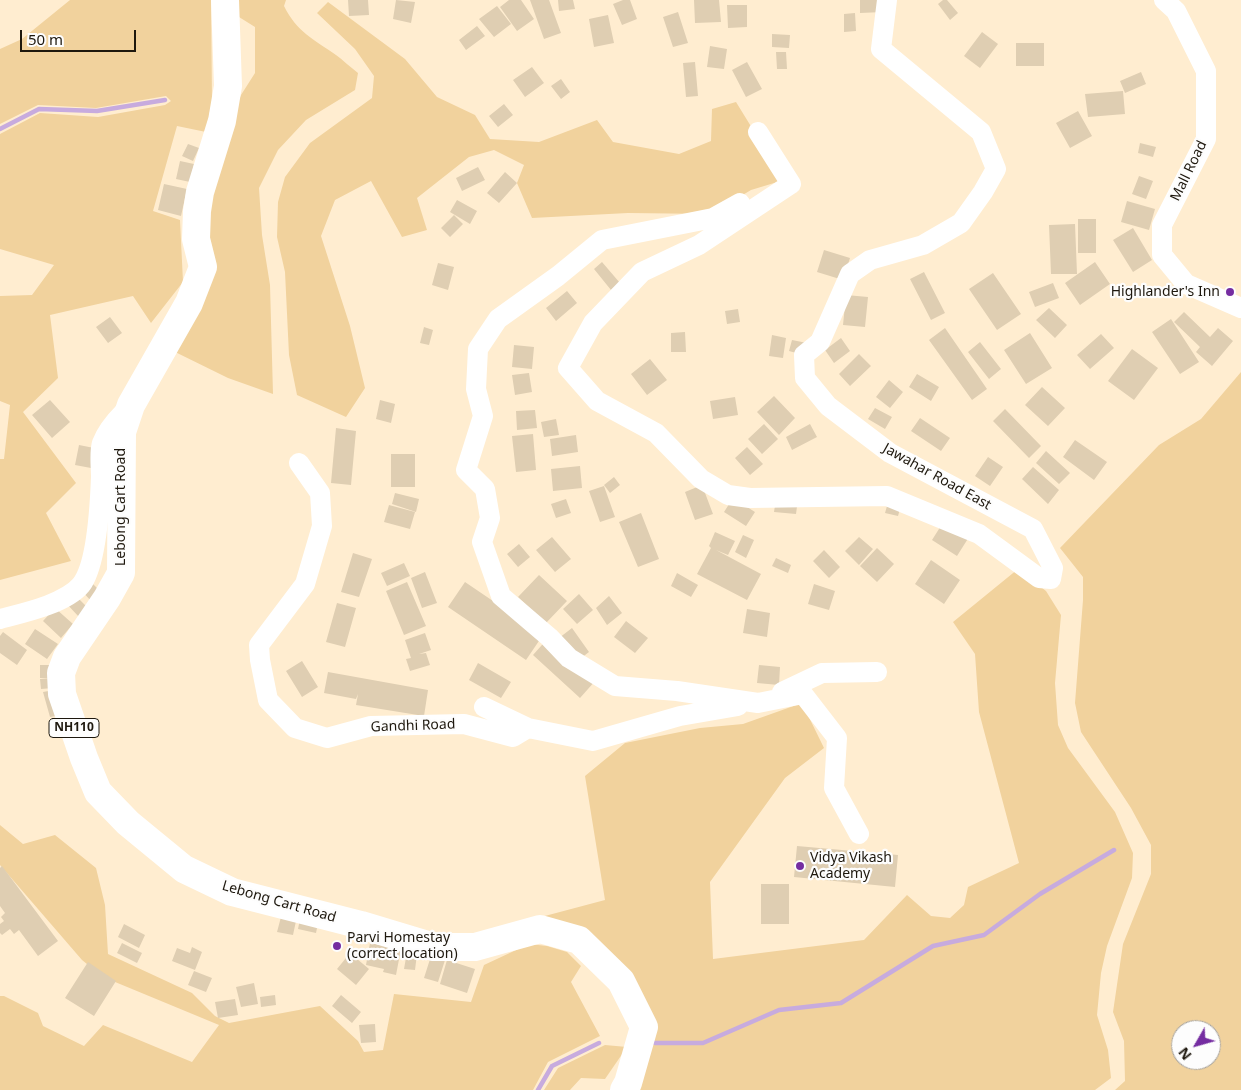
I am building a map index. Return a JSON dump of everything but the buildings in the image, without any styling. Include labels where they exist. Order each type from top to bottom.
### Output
[{"type":"highway","name":"Lebong Cart Road","points":[[225,0],[228,86],[222,122],[202,184],[196,211],[196,239],[203,267],[189,303],[131,405],[122,432],[121,573],[107,598],[67,656],[61,673],[62,694],[84,758],[98,792],[128,823],[184,869],[232,892],[361,925],[434,947],[476,946],[540,929],[579,940],[621,981],[644,1027],[628,1083],[624,1090]]},
{"type":"street","name":"Jawahar Road East","points":[[791,184],[699,245],[642,272],[593,322],[568,368],[597,402],[656,432],[701,479],[728,495],[750,498],[887,496],[979,534],[1039,578],[1050,579],[1054,568],[1033,529],[890,452],[828,406],[805,378],[804,355],[820,342],[850,274],[870,260],[923,245],[961,223],[983,192],[996,169],[981,132],[881,49],[887,0]]},
{"type":"street","name":"Mall Road","points":[[1164,0],[1176,11],[1206,71],[1206,139],[1162,225],[1162,255],[1186,284],[1241,308]]},
{"type":"street","points":[[758,132],[791,184],[755,194],[714,218],[602,240],[558,276],[498,319],[478,349],[476,389],[483,416],[466,470],[485,489],[490,518],[482,542],[501,596],[549,637],[569,658],[615,686],[758,703],[803,694],[837,738],[834,788],[860,834]]},
{"type":"street","points":[[0,619],[53,603],[80,586],[88,572],[100,507],[102,444],[113,422],[131,405]]},
{"type":"street","name":"Gandhi Road","points":[[299,463],[320,493],[322,526],[305,584],[259,645],[268,700],[295,728],[327,738],[371,726],[464,724],[514,737],[528,728],[593,741],[680,716],[758,703],[822,673],[877,672]]},
{"type":"street","points":[[484,707],[528,728]]},
{"type":"shaded area","points":[[70,0],[211,0],[212,101],[206,132],[177,126],[153,211],[180,220],[183,282],[151,323],[133,296],[50,315],[58,378],[23,412],[76,483],[46,513],[71,561],[0,580],[0,459],[4,459],[10,405],[0,401],[0,296],[32,295],[54,265],[0,249],[0,134],[40,113],[98,117],[165,105],[171,101],[166,96],[96,108],[38,105],[0,124],[0,49],[22,39]]},
{"type":"shaded area","points":[[236,0],[286,0],[284,6],[300,29],[358,73],[355,90],[306,120],[278,150],[259,188],[262,235],[270,285],[273,394],[228,378],[169,349],[208,267],[212,162],[241,95],[255,73],[255,27],[239,17]]},
{"type":"shaded area","points":[[328,2],[405,59],[437,97],[475,115],[490,139],[539,142],[597,120],[613,142],[679,154],[711,141],[712,109],[736,102],[784,180],[751,190],[711,214],[628,213],[532,218],[517,183],[524,165],[494,150],[469,157],[417,198],[427,230],[402,237],[371,181],[335,200],[321,236],[350,326],[365,388],[346,417],[297,395],[289,355],[285,272],[277,237],[278,202],[285,177],[310,143],[372,98],[374,76],[355,49],[317,13]]},
{"type":"shaded area","points":[[1241,372],[1241,1090],[1115,1090],[1125,1081],[1124,1041],[1113,1012],[1123,944],[1151,874],[1151,845],[1131,808],[1081,732],[1075,703],[1083,577],[1060,548],[1159,445],[1201,419]]},
{"type":"shaded area","points":[[1018,569],[1046,591],[1061,615],[1055,683],[1058,725],[1068,748],[1115,812],[1133,853],[1132,878],[1107,946],[1101,973],[1097,1015],[1108,1050],[1111,1078],[1095,1090],[633,1090],[632,987],[526,921],[605,900],[585,776],[625,743],[700,728],[743,724],[802,703],[824,748],[785,778],[710,882],[713,959],[864,940],[907,895],[931,916],[950,918],[964,905],[968,887],[1019,863],[979,712],[975,654],[953,622]]},
{"type":"shaded area","points":[[0,825],[23,844],[55,835],[96,868],[105,905],[108,954],[192,993],[215,1016],[229,1023],[320,1006],[358,1041],[364,1052],[383,1050],[394,994],[471,1002],[484,965],[529,944],[547,946],[567,952],[581,966],[571,982],[600,1036],[548,1062],[533,1090],[0,1090],[0,996],[4,996],[38,1013],[43,1026],[84,1046],[103,1025],[192,1062],[219,1025],[103,977],[82,960],[0,865]]},
{"type":"shaded area","points":[[605,1045],[627,1047],[605,1079],[581,1078],[570,1090],[544,1090],[558,1068]]},
{"type":"waterway","points":[[0,129],[39,109],[97,111],[165,100]]},
{"type":"waterway","points":[[655,1043],[703,1043],[779,1010],[841,1003],[933,946],[984,935],[1040,894],[1114,850]]},
{"type":"waterway","points":[[538,1090],[552,1066],[599,1043]]},
{"type":"place","name":"Highlander's Inn","points":[[1230,292]]},
{"type":"place","name":"Vidya Vikash Academy","points":[[800,866]]},
{"type":"place","name":"Parvi Homestay (correct location)","points":[[337,946]]}]
